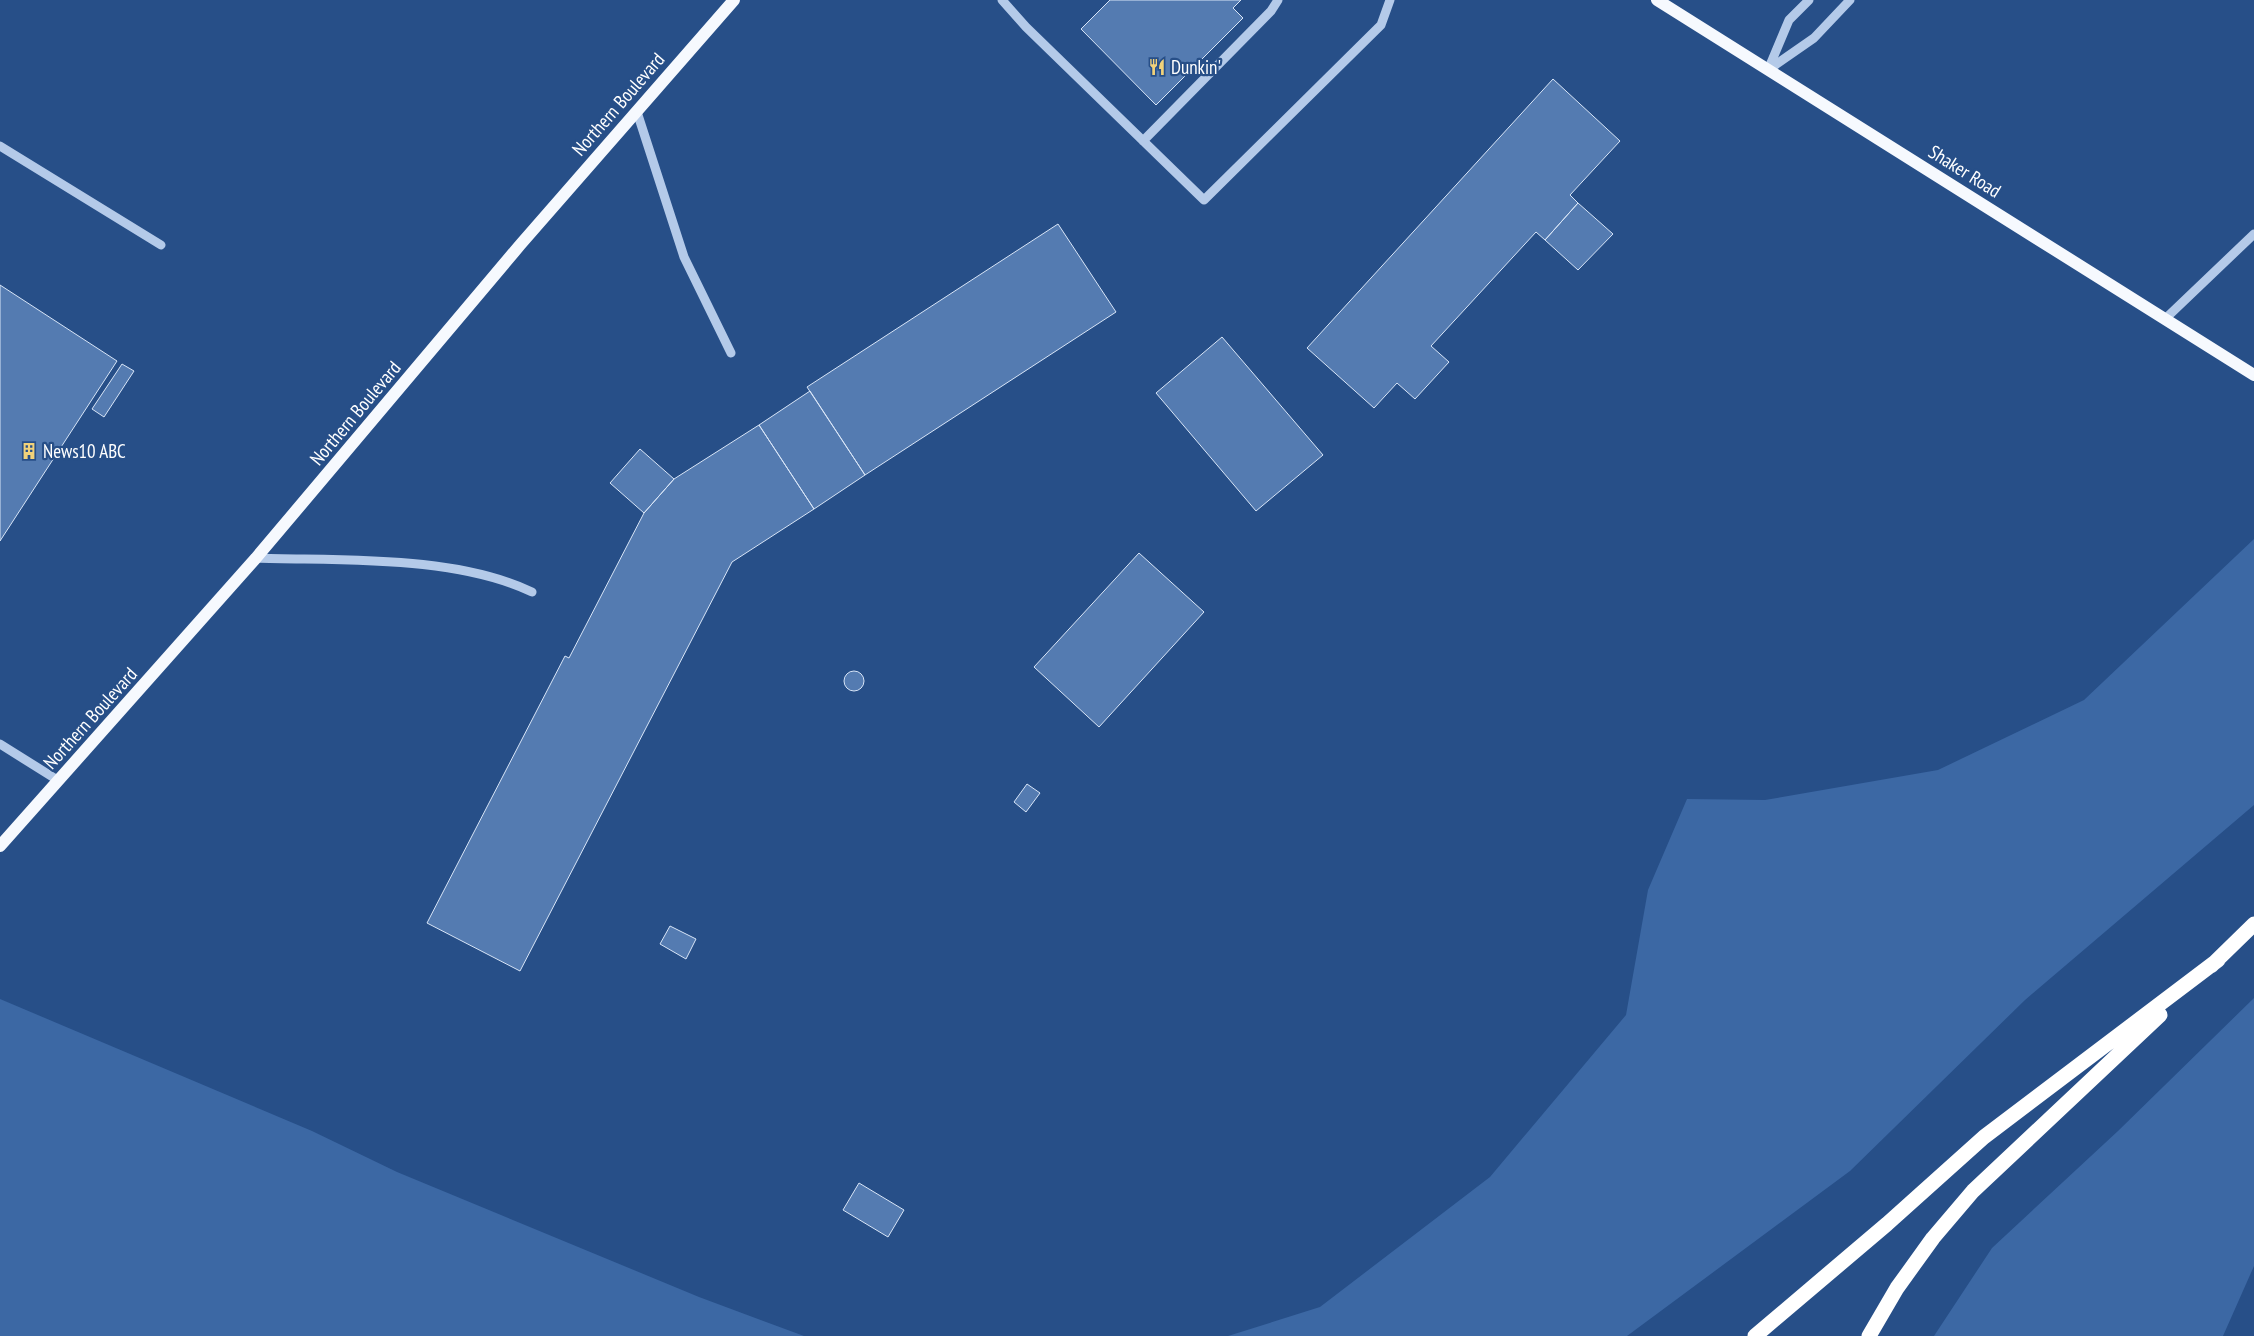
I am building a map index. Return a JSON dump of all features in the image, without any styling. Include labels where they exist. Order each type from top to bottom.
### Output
[{"type":"highway","points":[[1869,1336],[1897,1288],[1933,1238],[1974,1191],[2254,924]]},
{"type":"highway","points":[[1755,1336],[1858,1249],[1984,1137],[2218,960]]},
{"type":"main road","name":"Northern Boulevard","points":[[0,846],[256,558],[520,245],[734,0]]},
{"type":"main road","name":"Shaker Road","points":[[1656,0],[2254,375]]},
{"type":"lane","points":[[1002,0],[1026,27],[1204,200],[1381,26],[1390,0]]},
{"type":"lane","points":[[1143,140],[1271,11],[1278,0]]},
{"type":"lane","points":[[1768,70],[1789,20],[1809,0]]},
{"type":"lane","points":[[1768,70],[1814,38],[1850,0]]},
{"type":"lane","points":[[637,112],[684,258],[731,353]]},
{"type":"lane","points":[[0,146],[161,245]]},
{"type":"lane","points":[[2164,318],[2254,234]]},
{"type":"lane","points":[[256,558],[413,564],[465,570],[512,582],[532,592]]},
{"type":"lane","points":[[0,744],[59,781]]},
{"type":"shaded area","points":[[2254,539],[2254,805],[2025,1000],[1850,1171],[1627,1336],[1228,1336],[1320,1307],[1490,1177],[1626,1015],[1648,890],[1687,799],[1765,800],[1938,770],[2084,700]]},
{"type":"shaded area","points":[[2254,998],[2254,1266],[2223,1336],[1934,1336],[1992,1248],[2118,1131]]},
{"type":"shaded area","points":[[0,999],[312,1131],[397,1172],[699,1297],[804,1336],[0,1336]]},
{"type":"building","name":"Dunkin'","points":[[1110,0],[1241,0],[1233,8],[1243,18],[1156,105],[1081,29]]},
{"type":"building","points":[[1553,79],[1620,141],[1570,195],[1578,203],[1545,240],[1536,232],[1431,346],[1449,362],[1415,399],[1397,383],[1374,408],[1307,348]]},
{"type":"building","points":[[1578,203],[1613,234],[1578,270],[1545,240]]},
{"type":"building","points":[[1058,224],[1116,312],[865,475],[807,387]]},
{"type":"building","name":"News10 ABC","points":[[0,285],[117,361],[0,541]]},
{"type":"building","points":[[1222,337],[1323,455],[1256,511],[1156,393]]},
{"type":"building","points":[[122,364],[134,371],[104,417],[92,409]]},
{"type":"building","points":[[810,391],[865,475],[814,509],[759,425]]},
{"type":"building","points":[[759,425],[814,509],[732,562],[520,971],[427,923],[565,656],[569,658],[644,513],[674,479]]},
{"type":"building","points":[[640,449],[674,479],[644,513],[610,483]]},
{"type":"building","points":[[1139,553],[1204,612],[1099,727],[1034,667]]},
{"type":"building","points":[[854,671],[861,674],[864,681],[861,688],[854,691],[847,688],[844,681],[847,674]]},
{"type":"building","points":[[1027,784],[1040,793],[1026,812],[1014,802]]},
{"type":"building","points":[[670,926],[696,939],[686,959],[660,944]]},
{"type":"building","points":[[859,1183],[904,1210],[888,1237],[843,1210]]},
{"type":"place","name":"Dunkin'","points":[[1157,67]]},
{"type":"place","name":"News10 ABC","points":[[29,451]]}]
